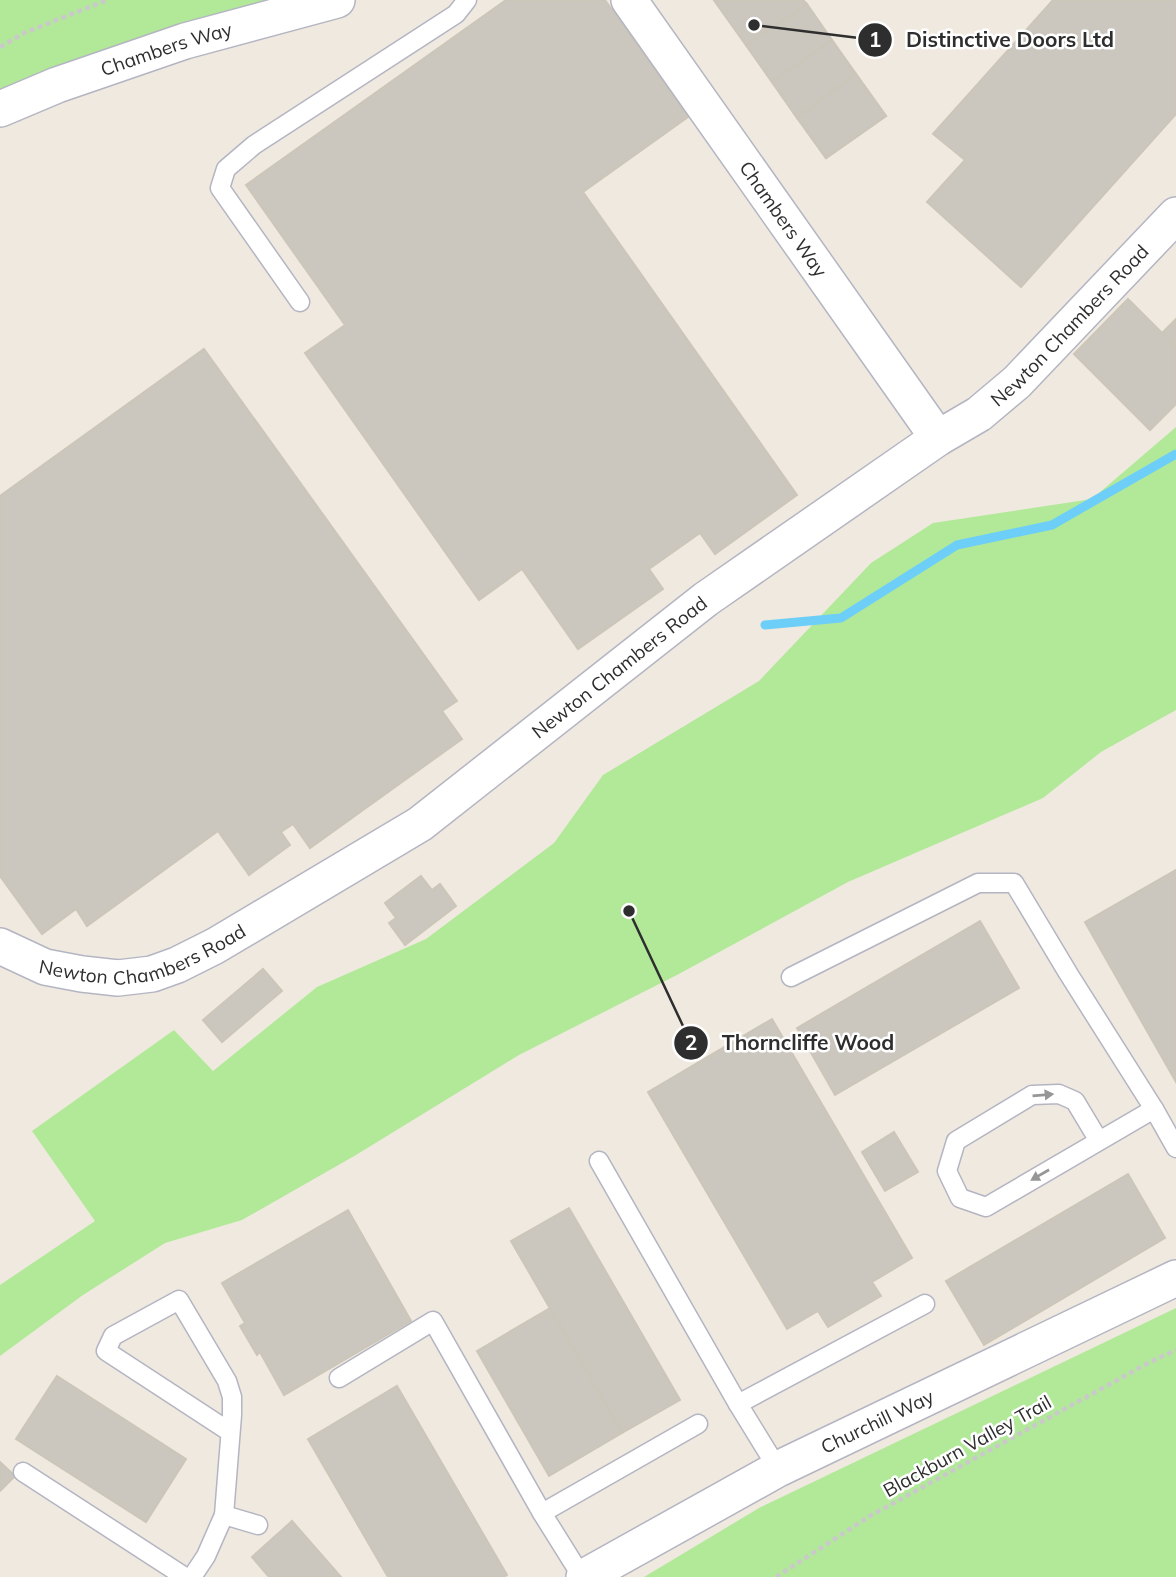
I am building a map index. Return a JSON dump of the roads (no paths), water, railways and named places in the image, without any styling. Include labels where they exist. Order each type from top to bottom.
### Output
[{"type":"street","name":"Chambers Way","points":[[0,109],[57,85],[186,41],[337,0]]},
{"type":"street","name":"Chambers Way","points":[[629,0],[938,438]]},
{"type":"street","name":"Newton Chambers Road","points":[[0,946],[45,967],[82,974],[118,978],[152,974],[215,946],[420,824],[706,599],[938,438],[979,414],[1017,382],[1176,215]]},
{"type":"street","name":"Churchill Way","points":[[583,1577],[778,1469],[1176,1278]]},
{"type":"lane","points":[[300,302],[220,188],[226,169],[254,145],[456,13],[467,0]]},
{"type":"lane","points":[[791,977],[978,883],[1014,883],[1176,1148]]},
{"type":"lane","points":[[1100,1141],[1075,1101],[1059,1094],[1032,1095],[956,1141],[947,1171],[960,1198],[986,1207],[1100,1141],[1154,1109]]},
{"type":"lane","points":[[599,1161],[778,1469]]},
{"type":"lane","points":[[192,1577],[224,1515],[232,1415],[232,1398],[227,1381],[179,1300],[113,1336],[106,1351],[230,1432]]},
{"type":"lane","points":[[738,1404],[925,1304]]},
{"type":"lane","points":[[338,1378],[433,1321],[542,1513],[583,1577]]},
{"type":"lane","points":[[542,1513],[698,1424]]},
{"type":"lane","points":[[23,1472],[185,1577]]},
{"type":"lane","points":[[224,1515],[258,1525]]},
{"type":"waterway","points":[[765,625],[841,618],[957,545],[1052,525],[1176,454]]},
{"type":"place","name":"Distinctive Doors Ltd","points":[[754,25]]},
{"type":"place","name":"Thorncliffe Wood","points":[[629,911]]}]
